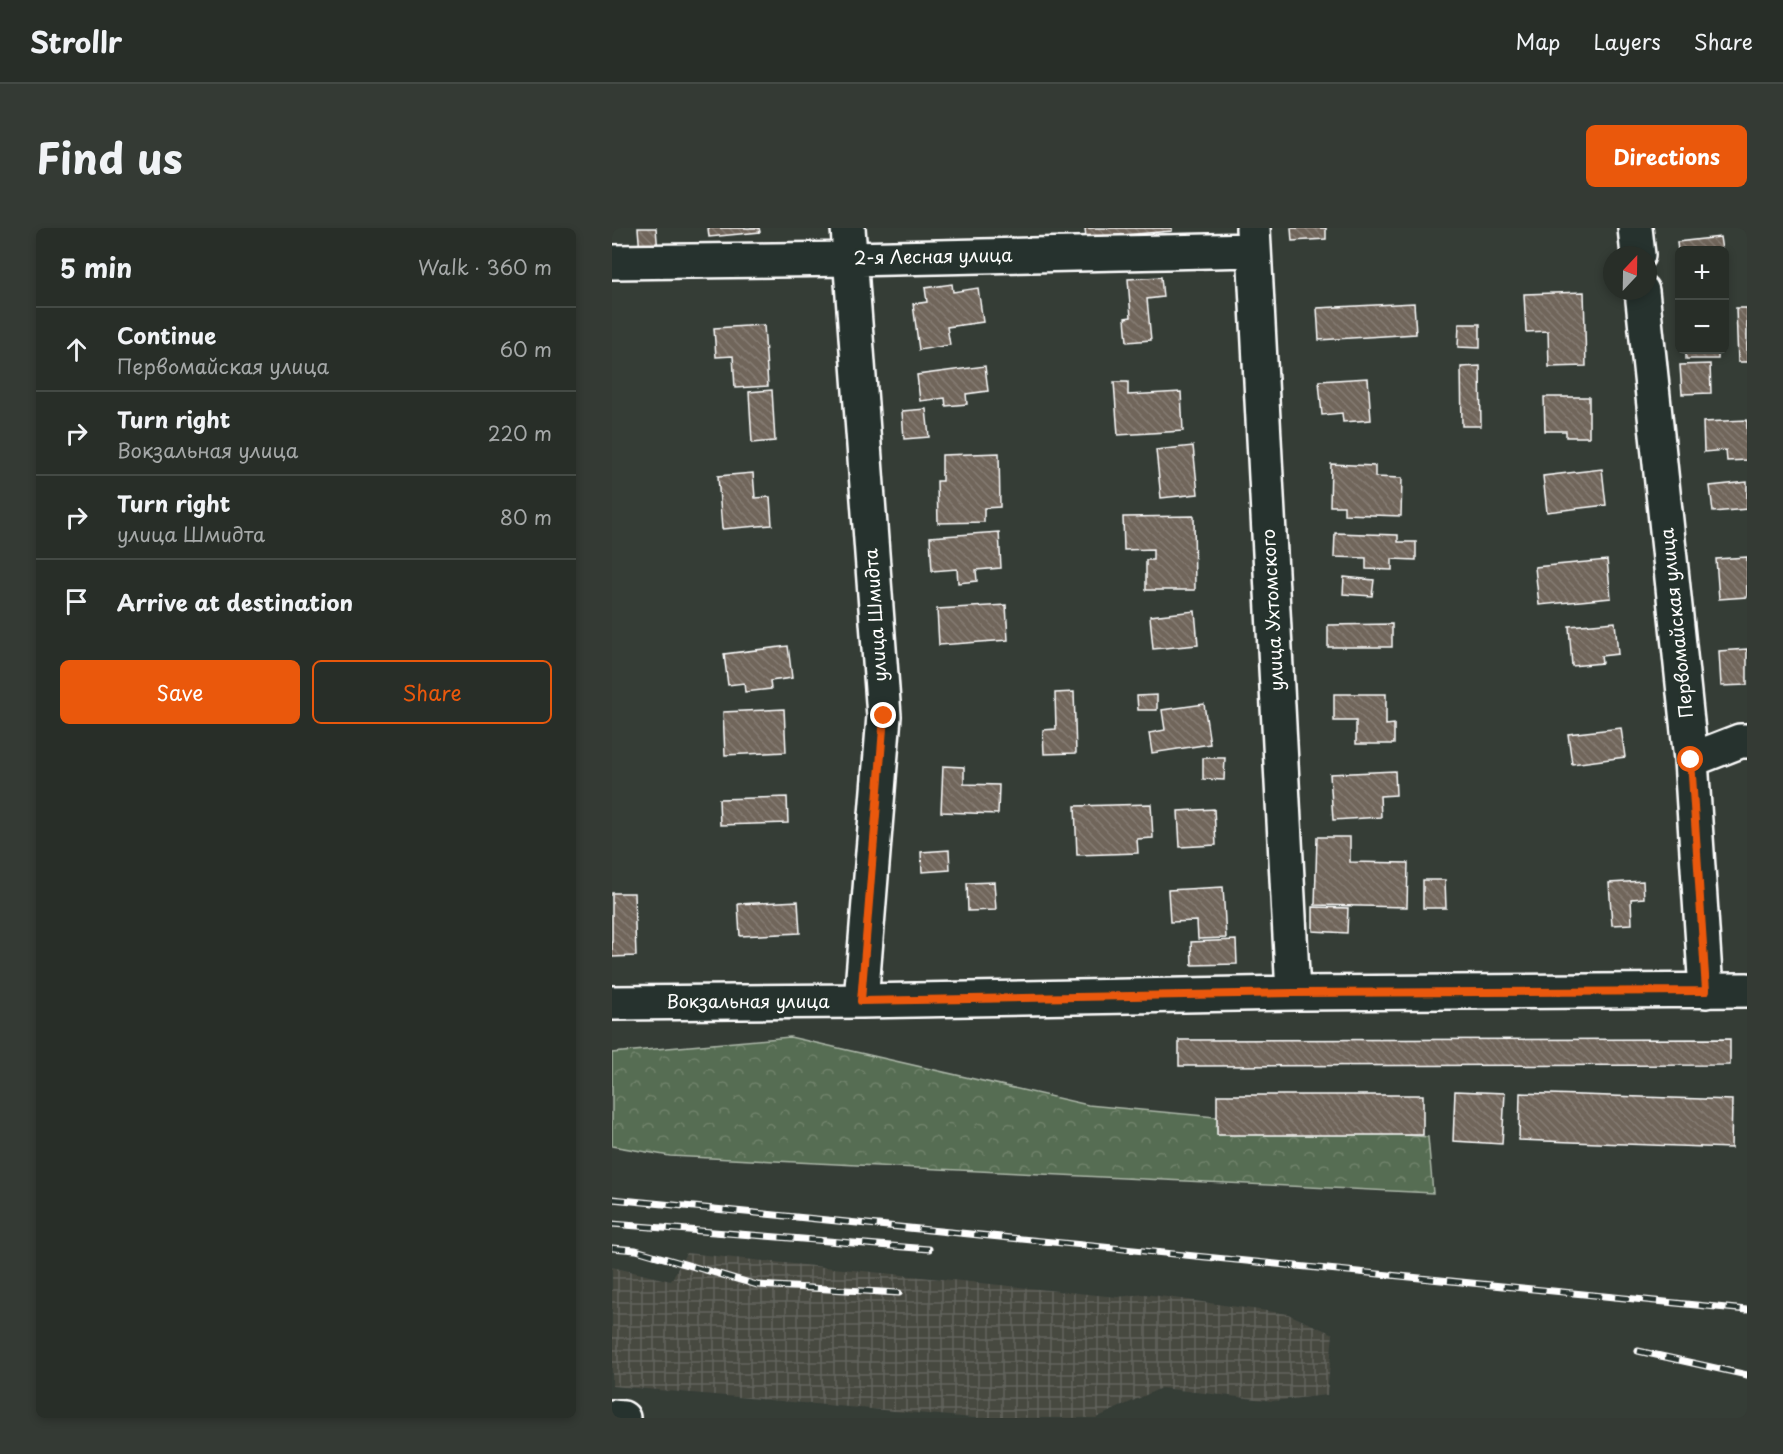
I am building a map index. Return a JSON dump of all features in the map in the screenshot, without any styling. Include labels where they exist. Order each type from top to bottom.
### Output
[{"type":"street","points":[[1635,228],[1637,246]]},
{"type":"street","name":"2-я Лесная улица","points":[[612,262],[849,244],[1254,239]]},
{"type":"street","name":"улица Ухтомского","points":[[1254,239],[1293,993]]},
{"type":"street","name":"улица Шмидта","points":[[849,244],[884,716],[861,1001]]},
{"type":"street","name":"Первомайская улица","points":[[1643,300],[1691,760],[1706,991]]},
{"type":"street","points":[[1691,760],[1740,741],[1747,741]]},
{"type":"street","name":"Вокзальная улица","points":[[612,1003],[1293,993],[1747,990]]},
{"type":"street","points":[[612,1417],[623,1418]]},
{"type":"shaded area","points":[[686,1253],[1117,1297],[1145,1294],[1288,1314],[1333,1334],[1327,1395],[1273,1401],[1161,1388],[1096,1418],[973,1418],[612,1386],[612,1267],[671,1281]]},
{"type":"green space","points":[[790,1037],[1088,1105],[1428,1137],[1433,1193],[670,1156],[612,1146],[612,1053]]},
{"type":"building","points":[[638,228],[656,228],[658,252],[640,253]]},
{"type":"building","points":[[708,228],[759,228],[760,232],[709,237]]},
{"type":"building","points":[[1085,228],[1172,228],[1172,231],[1086,238]]},
{"type":"building","points":[[1291,228],[1326,228],[1326,239],[1292,241]]},
{"type":"building","points":[[1720,237],[1721,246],[1677,246],[1677,242]]},
{"type":"building","points":[[1161,277],[1163,297],[1147,299],[1151,340],[1127,342],[1125,318],[1131,317],[1128,279]]},
{"type":"building","points":[[952,284],[953,292],[978,288],[983,322],[947,327],[950,345],[919,350],[913,304],[927,302],[925,288]]},
{"type":"building","points":[[1584,292],[1586,366],[1549,367],[1548,331],[1526,332],[1524,294]]},
{"type":"building","points":[[1414,303],[1416,334],[1319,340],[1317,308]]},
{"type":"building","points":[[1736,308],[1747,308],[1747,362],[1738,362]]},
{"type":"building","points":[[1459,324],[1480,324],[1480,348],[1458,347]]},
{"type":"building","points":[[764,325],[768,386],[735,388],[733,356],[716,357],[714,328]]},
{"type":"building","points":[[1686,354],[1718,354],[1718,359],[1686,359]]},
{"type":"building","points":[[1710,364],[1711,393],[1682,394],[1680,365]]},
{"type":"building","points":[[985,366],[988,391],[966,394],[967,404],[946,406],[945,398],[920,401],[917,375]]},
{"type":"building","points":[[1480,366],[1481,426],[1462,426],[1461,367]]},
{"type":"building","points":[[1368,378],[1371,420],[1343,422],[1342,413],[1322,415],[1319,381]]},
{"type":"building","points":[[1114,382],[1128,382],[1128,395],[1181,392],[1183,431],[1118,435]]},
{"type":"building","points":[[772,390],[775,441],[752,443],[749,392]]},
{"type":"building","points":[[1544,397],[1589,397],[1589,437],[1566,437],[1566,431],[1545,431]]},
{"type":"building","points":[[926,409],[929,437],[904,439],[902,411]]},
{"type":"building","points":[[1747,420],[1747,460],[1727,461],[1726,450],[1704,452],[1703,422]]},
{"type":"building","points":[[1193,446],[1198,494],[1161,498],[1156,450]]},
{"type":"building","points":[[999,453],[1000,507],[984,508],[984,522],[938,523],[937,481],[942,481],[942,455]]},
{"type":"building","points":[[1331,464],[1375,466],[1375,477],[1402,478],[1401,516],[1344,514],[1344,506],[1330,506]]},
{"type":"building","points":[[1602,469],[1606,505],[1547,512],[1543,476]]},
{"type":"building","points":[[753,473],[755,498],[770,497],[772,525],[722,529],[718,476]]},
{"type":"building","points":[[1747,482],[1747,509],[1713,512],[1710,486]]},
{"type":"building","points":[[1194,516],[1195,590],[1146,590],[1146,560],[1153,560],[1153,549],[1124,550],[1123,517]]},
{"type":"building","points":[[999,532],[1001,568],[976,570],[977,581],[958,583],[957,569],[932,571],[930,537]]},
{"type":"building","points":[[1335,533],[1398,535],[1398,542],[1416,542],[1416,560],[1392,559],[1392,570],[1366,569],[1366,558],[1334,557]]},
{"type":"building","points":[[1747,557],[1747,597],[1719,599],[1716,559]]},
{"type":"building","points":[[1607,560],[1611,598],[1539,605],[1535,567]]},
{"type":"building","points":[[1344,577],[1374,580],[1372,596],[1343,594]]},
{"type":"building","points":[[1006,605],[1008,640],[939,645],[937,609]]},
{"type":"building","points":[[1195,611],[1198,645],[1153,649],[1150,616]]},
{"type":"building","points":[[1615,622],[1618,654],[1601,656],[1602,663],[1572,666],[1569,626]]},
{"type":"building","points":[[1392,624],[1392,647],[1328,647],[1328,625]]},
{"type":"building","points":[[788,646],[792,678],[770,681],[771,689],[745,692],[744,683],[728,685],[724,654]]},
{"type":"building","points":[[1747,649],[1747,685],[1721,686],[1719,651]]},
{"type":"building","points":[[1074,692],[1076,753],[1044,754],[1043,730],[1056,729],[1055,693]]},
{"type":"building","points":[[1334,694],[1386,694],[1386,725],[1394,724],[1394,744],[1356,744],[1356,721],[1334,721]]},
{"type":"building","points":[[1157,695],[1157,710],[1138,710],[1137,696]]},
{"type":"building","points":[[1204,704],[1210,744],[1152,753],[1149,733],[1165,730],[1162,710]]},
{"type":"building","points":[[784,709],[786,752],[725,755],[723,712]]},
{"type":"building","points":[[1621,728],[1625,757],[1572,764],[1568,734]]},
{"type":"building","points":[[1203,758],[1225,758],[1224,780],[1203,779]]},
{"type":"building","points":[[943,766],[964,767],[964,784],[999,785],[998,814],[941,812]]},
{"type":"building","points":[[1395,771],[1396,795],[1380,796],[1381,817],[1333,820],[1330,774]]},
{"type":"building","points":[[787,797],[788,823],[720,825],[719,799]]},
{"type":"building","points":[[1151,804],[1153,838],[1137,839],[1138,853],[1077,855],[1075,806]]},
{"type":"building","points":[[1214,809],[1216,845],[1180,847],[1178,811]]},
{"type":"building","points":[[1317,837],[1350,837],[1350,862],[1408,863],[1407,907],[1315,905]]},
{"type":"building","points":[[949,850],[950,870],[922,872],[921,852]]},
{"type":"building","points":[[1423,880],[1445,880],[1446,908],[1423,908]]},
{"type":"building","points":[[1643,881],[1644,898],[1631,899],[1632,924],[1612,925],[1609,883]]},
{"type":"building","points":[[994,882],[996,910],[968,911],[967,883]]},
{"type":"building","points":[[1223,887],[1226,938],[1198,939],[1197,921],[1170,922],[1168,890]]},
{"type":"building","points":[[612,893],[634,893],[636,956],[612,957]]},
{"type":"building","points":[[798,901],[800,933],[740,936],[738,904]]},
{"type":"building","points":[[1313,907],[1348,908],[1347,933],[1313,931]]},
{"type":"building","points":[[1236,940],[1237,964],[1192,965],[1191,942]]},
{"type":"building","points":[[1730,1039],[1730,1065],[1179,1066],[1179,1040]]},
{"type":"building","points":[[1455,1091],[1505,1093],[1502,1144],[1453,1141]]},
{"type":"building","points":[[1520,1093],[1732,1100],[1731,1148],[1519,1140]]},
{"type":"building","points":[[1217,1095],[1423,1095],[1423,1135],[1217,1135]]},
{"type":"railway","points":[[612,1199],[1747,1310]]},
{"type":"railway","points":[[612,1224],[929,1249]]},
{"type":"railway","points":[[612,1248],[636,1250],[757,1285],[899,1293]]},
{"type":"railway","points":[[1638,1351],[1747,1375]]},
{"type":"route","points":[[884,716],[861,1001],[1293,993],[1706,991],[1691,760]]}]
